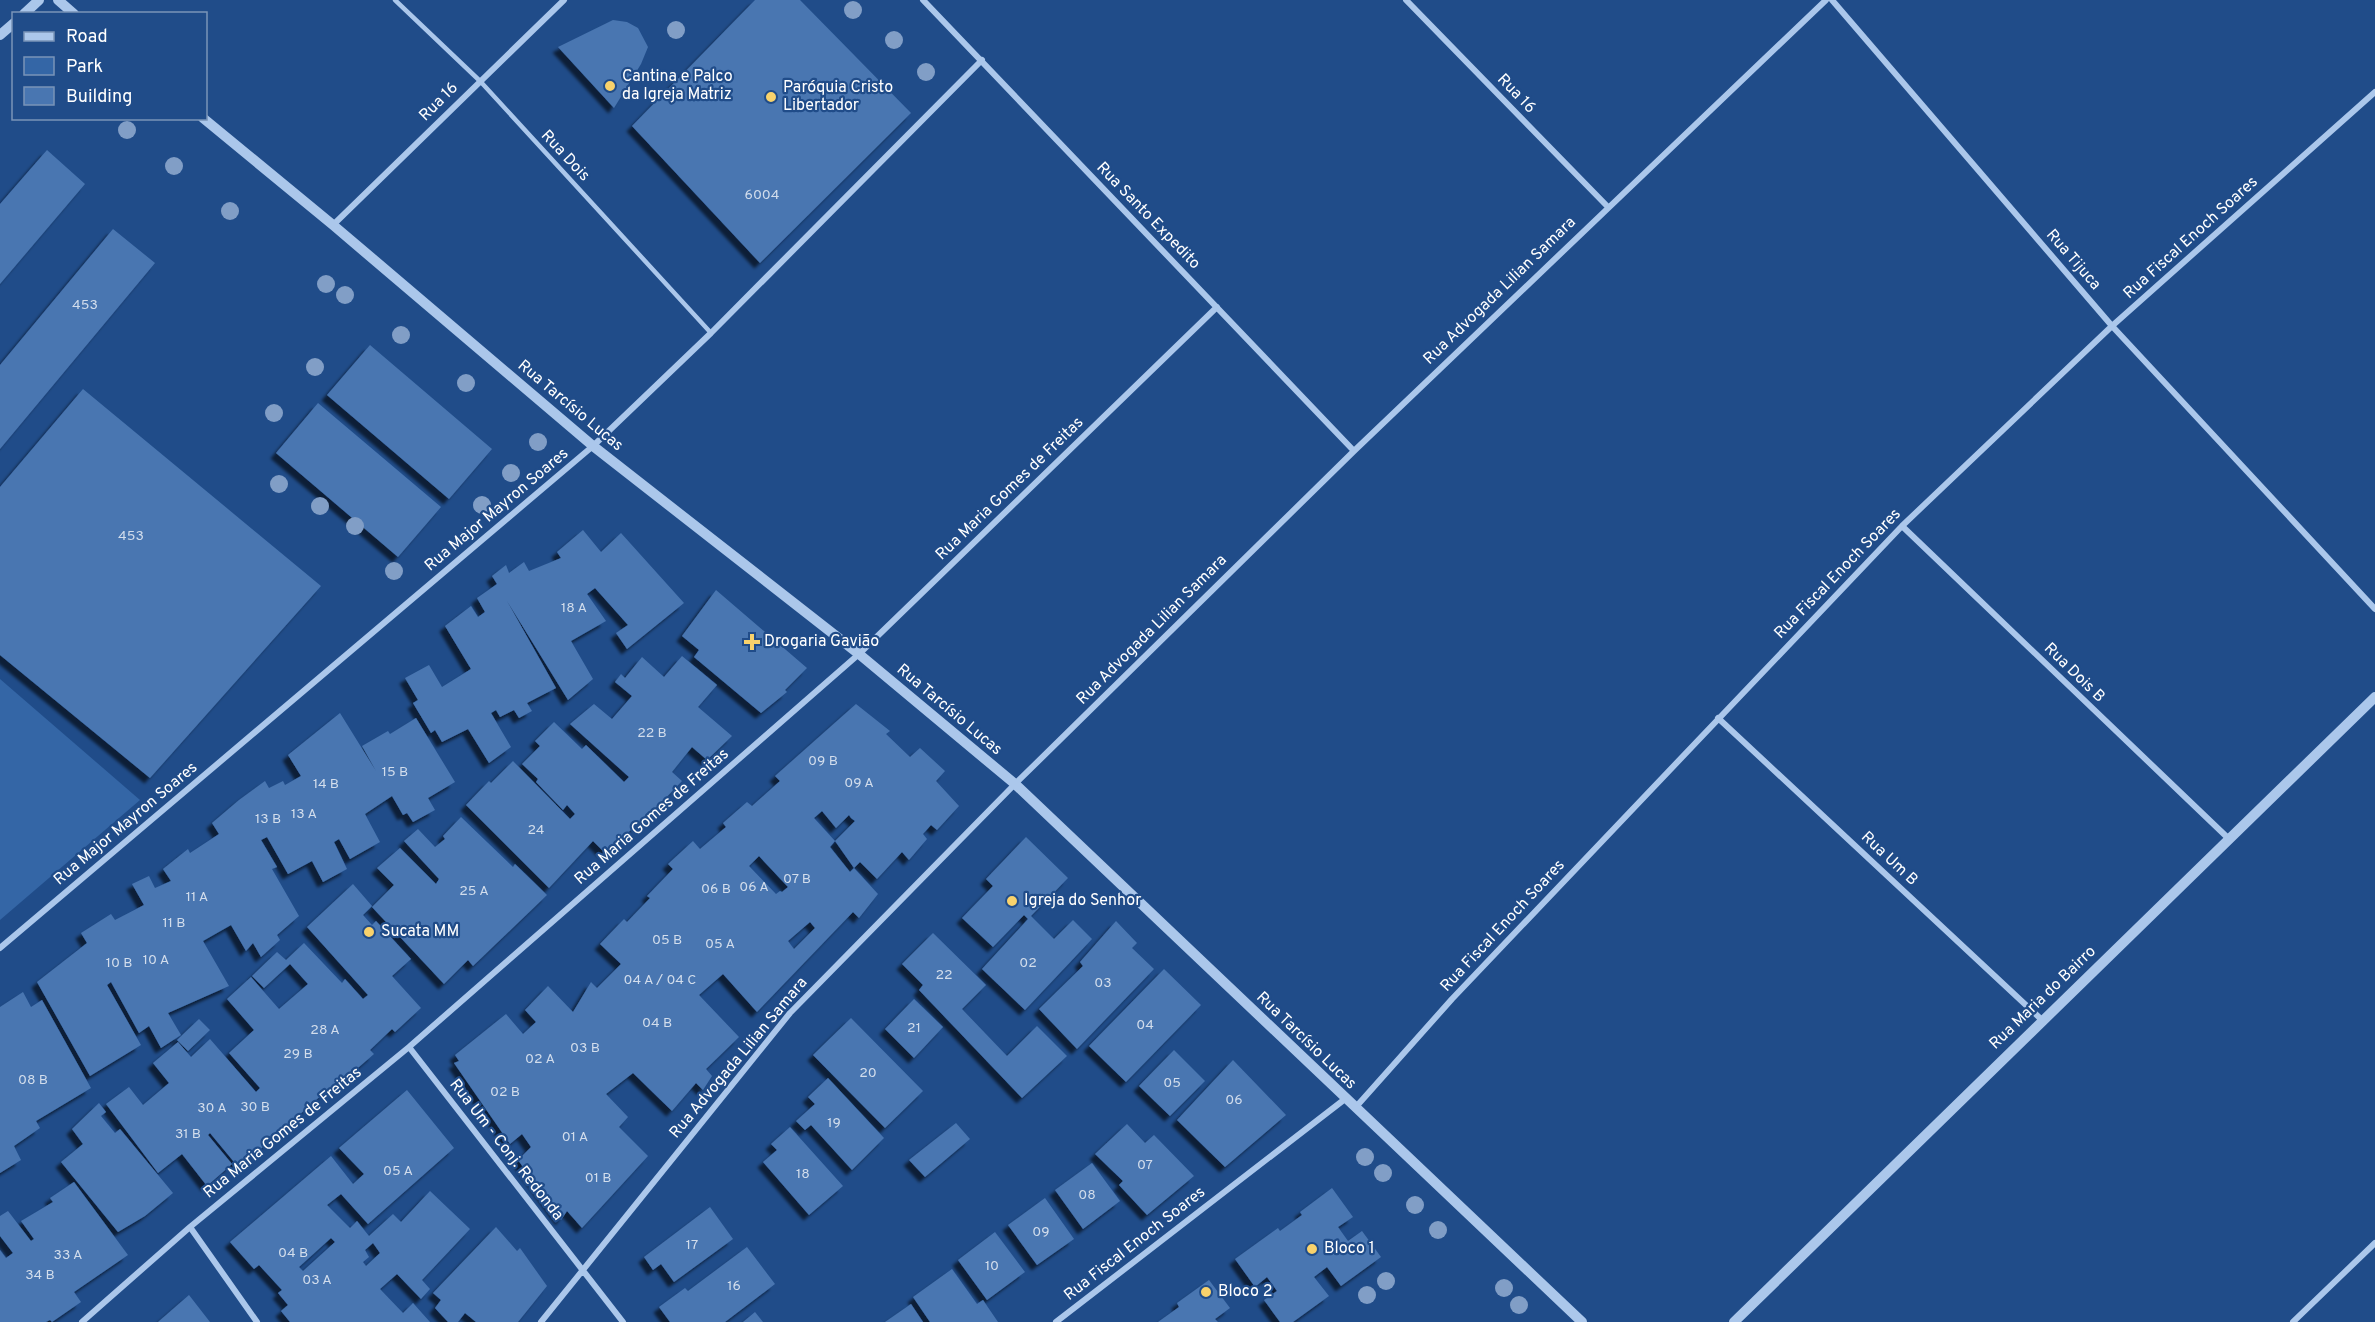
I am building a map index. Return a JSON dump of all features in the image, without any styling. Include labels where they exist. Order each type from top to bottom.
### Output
[{"type":"street","points":[[26,12],[39,0]]},
{"type":"street","points":[[58,0],[72,12]]},
{"type":"street","name":"Rua 16","points":[[333,225],[564,0]]},
{"type":"street","name":"Rua Santo Expedito","points":[[923,0],[1354,451]]},
{"type":"street","name":"Rua 16","points":[[1406,0],[1608,207]]},
{"type":"street","name":"Rua Advogada Lilian Samara","points":[[541,1322],[790,1013],[1015,784],[1354,451],[1826,0]]},
{"type":"street","name":"Rua Tijuca","points":[[1832,0],[2112,326],[2375,609]]},
{"type":"street","points":[[0,35],[12,25]]},
{"type":"street","name":"Rua Major Mayron Soares","points":[[0,948],[593,446],[711,333],[982,60]]},
{"type":"street","name":"Rua Fiscal Enoch Soares","points":[[1355,1108],[1460,990],[1902,526],[2112,326],[2375,92]]},
{"type":"street","name":"Rua Tarcísio Lucas","points":[[205,120],[593,446],[859,654],[1015,784],[1582,1322]]},
{"type":"street","name":"Rua Maria Gomes de Freitas","points":[[82,1322],[190,1227],[409,1047],[859,654],[1217,307]]},
{"type":"street","name":"Rua Dois B","points":[[1902,526],[2229,838]]},
{"type":"street","name":"Rua Maria do Bairro","points":[[1734,1322],[2375,697]]},
{"type":"street","name":"Rua Um B","points":[[1718,718],[2042,1020]]},
{"type":"street","name":"Rua Um - Conj. Redonda","points":[[409,1047],[623,1322]]},
{"type":"street","name":"Rua Fiscal Enoch Soares","points":[[1056,1322],[1345,1099]]},
{"type":"street","points":[[190,1227],[257,1322]]},
{"type":"street","points":[[2293,1322],[2375,1243]]},
{"type":"lane","name":"Rua Dois","points":[[395,0],[480,81],[711,333]]},
{"type":"green space","points":[[0,679],[140,800],[0,920]]},
{"type":"building","points":[[755,0],[800,0],[911,113],[760,263],[632,126]]},
{"type":"building","name":"Cantina e Palco da Igreja Matriz","points":[[613,20],[627,22],[638,28],[648,47],[641,64],[614,108],[558,47]]},
{"type":"building","points":[[47,150],[85,184],[0,284],[0,204]]},
{"type":"building","points":[[113,229],[155,263],[0,449],[0,365]]},
{"type":"building","points":[[370,345],[492,449],[449,499],[327,395]]},
{"type":"building","points":[[83,389],[321,586],[150,778],[0,655],[0,487]]},
{"type":"building","points":[[318,403],[441,507],[398,557],[276,453]]},
{"type":"building","points":[[583,530],[601,552],[621,533],[684,603],[627,649],[616,633],[628,625],[595,588],[587,594],[606,621],[571,641],[593,679],[568,700],[507,601],[556,688],[527,703],[532,711],[519,718],[514,710],[500,717],[496,710],[491,713],[511,747],[489,763],[468,729],[442,742],[435,730],[431,733],[413,703],[418,700],[405,678],[429,665],[442,687],[471,669],[445,626],[471,606],[478,617],[485,612],[477,598],[497,584],[492,576],[506,565],[509,573],[524,562],[529,571],[561,558],[557,552]]},
{"type":"building","points":[[716,590],[807,668],[785,690],[787,692],[761,713],[694,657],[699,650],[682,636]]},
{"type":"building","points":[[682,656],[717,685],[698,707],[732,736],[707,760],[692,747],[672,772],[682,781],[659,805],[605,853],[593,841],[549,888],[466,805],[489,781],[491,783],[513,761],[570,819],[575,814],[567,805],[563,810],[536,782],[538,779],[522,764],[540,746],[535,741],[554,722],[582,749],[586,745],[624,782],[629,777],[570,724],[594,704],[612,719],[632,696],[615,682],[621,674],[625,678],[642,657],[664,677]]},
{"type":"building","points":[[856,704],[890,731],[886,734],[910,757],[920,748],[945,771],[936,781],[959,806],[937,830],[931,825],[923,834],[927,839],[909,860],[902,852],[877,879],[860,862],[854,868],[878,894],[859,918],[853,912],[757,1012],[723,974],[699,995],[739,1037],[706,1069],[712,1076],[703,1090],[696,1083],[672,1111],[633,1073],[606,1094],[628,1117],[619,1127],[648,1156],[582,1228],[567,1211],[561,1220],[518,1160],[531,1147],[522,1134],[510,1144],[454,1063],[459,1061],[455,1055],[506,1014],[523,1034],[536,1022],[525,1010],[548,986],[573,1012],[591,982],[597,988],[621,964],[600,944],[624,919],[627,922],[650,898],[647,896],[673,869],[668,864],[693,841],[700,849],[726,827],[723,823],[747,802],[752,806],[780,781],[775,776]],"holes":[[[822,811],[836,828],[849,815],[855,821],[835,841],[814,818]],[[835,841],[854,868],[850,872],[830,847]],[[759,856],[788,887],[782,892],[776,894],[749,866]],[[810,922],[815,928],[794,949],[788,941]]]},
{"type":"building","points":[[340,713],[376,771],[362,746],[388,731],[390,734],[416,718],[455,782],[428,798],[435,810],[413,822],[407,813],[403,815],[392,796],[365,814],[380,842],[350,859],[339,839],[334,842],[347,869],[323,882],[312,861],[288,874],[267,837],[261,840],[277,867],[272,869],[299,916],[277,935],[280,940],[261,957],[253,943],[246,951],[231,925],[203,941],[229,986],[168,1013],[181,1035],[161,1048],[149,1026],[139,1033],[111,982],[107,985],[141,1045],[90,1076],[37,982],[87,943],[81,933],[111,914],[115,920],[144,905],[132,884],[149,876],[155,888],[171,881],[163,869],[188,849],[190,853],[219,834],[212,823],[239,800],[265,781],[269,788],[283,781],[285,785],[301,776],[288,755]]},
{"type":"building","points":[[461,817],[513,867],[515,864],[547,895],[473,966],[468,960],[444,984],[372,907],[394,885],[377,868],[400,848],[436,884],[439,879],[404,841],[418,829],[435,847],[445,839],[443,836]]},
{"type":"building","points":[[1026,837],[1068,878],[1031,916],[1054,939],[1073,920],[1092,939],[1025,1010],[982,969],[1028,919],[1024,915],[993,947],[962,918],[993,886],[986,879]]},
{"type":"building","points":[[353,884],[372,906],[363,915],[372,925],[376,921],[411,959],[392,976],[421,1008],[395,1032],[392,1029],[370,1050],[374,1054],[344,1080],[342,1077],[239,1168],[210,1133],[208,1135],[232,1164],[207,1186],[182,1154],[158,1173],[106,1104],[129,1087],[143,1105],[169,1083],[153,1063],[178,1042],[191,1057],[210,1039],[256,1092],[260,1088],[229,1053],[254,1030],[227,999],[251,977],[279,1009],[308,984],[290,964],[264,988],[252,976],[277,952],[286,960],[304,943],[342,983],[345,979],[363,999],[368,995],[307,927]]},
{"type":"building","points":[[1116,921],[1137,943],[1132,948],[1154,969],[1077,1049],[1039,1009],[1083,966],[1080,962]]},
{"type":"building","points":[[933,933],[986,985],[962,1009],[1007,1056],[1037,1026],[1067,1056],[1022,1098],[919,990],[923,985],[902,964]]},
{"type":"building","points":[[1164,969],[1201,1005],[1126,1082],[1089,1046]]},
{"type":"building","points":[[23,992],[31,1007],[42,1000],[91,1088],[36,1121],[40,1128],[14,1146],[21,1160],[0,1173],[0,1007]]},
{"type":"building","points":[[914,999],[943,1027],[914,1058],[885,1029]]},
{"type":"building","points":[[851,1018],[923,1091],[885,1128],[813,1055]]},
{"type":"building","points":[[199,1019],[210,1030],[188,1051],[177,1040]]},
{"type":"building","points":[[1174,1050],[1205,1081],[1170,1116],[1139,1086]]},
{"type":"building","points":[[1233,1060],[1286,1115],[1225,1167],[1177,1120]]},
{"type":"building","points":[[828,1078],[884,1138],[852,1170],[811,1125],[805,1130],[796,1121],[815,1104],[808,1097]]},
{"type":"building","points":[[407,1090],[454,1148],[368,1224],[341,1194],[327,1205],[350,1228],[357,1221],[369,1236],[393,1214],[401,1222],[430,1191],[470,1229],[422,1280],[430,1289],[421,1299],[397,1274],[380,1289],[403,1313],[413,1303],[430,1322],[290,1322],[281,1311],[288,1305],[278,1293],[282,1290],[259,1265],[254,1269],[230,1242],[331,1156],[353,1184],[364,1174],[339,1148]],"holes":[[[331,1238],[335,1242],[303,1271],[299,1267]],[[373,1243],[380,1253],[366,1266],[363,1262],[369,1257],[365,1250]]]},
{"type":"building","points":[[99,1103],[106,1112],[101,1116],[115,1133],[120,1129],[173,1193],[145,1216],[118,1232],[61,1162],[83,1144],[72,1129]]},
{"type":"building","points":[[956,1123],[970,1139],[925,1177],[909,1160]]},
{"type":"building","points":[[1127,1124],[1145,1143],[1154,1135],[1194,1176],[1147,1215],[1119,1185],[1123,1181],[1095,1154]]},
{"type":"building","points":[[790,1127],[843,1186],[809,1215],[763,1162],[777,1150],[771,1144]]},
{"type":"building","points":[[1092,1163],[1120,1201],[1083,1229],[1055,1190]]},
{"type":"building","points":[[74,1182],[128,1255],[74,1292],[81,1302],[52,1322],[50,1320],[46,1322],[0,1322],[0,1250],[6,1258],[13,1253],[0,1236],[0,1216],[8,1211],[31,1241],[34,1239],[21,1221],[53,1202],[50,1198]]},
{"type":"building","name":"Bloco 1","points":[[1332,1188],[1353,1217],[1338,1227],[1348,1241],[1362,1231],[1381,1257],[1341,1286],[1327,1267],[1314,1277],[1329,1296],[1293,1322],[1280,1322],[1264,1300],[1277,1291],[1267,1277],[1255,1287],[1235,1259],[1278,1228],[1280,1231],[1302,1215],[1300,1212]]},
{"type":"building","points":[[1045,1198],[1074,1239],[1037,1265],[1008,1225]]},
{"type":"building","points":[[710,1207],[733,1239],[674,1282],[661,1264],[653,1270],[644,1257]]},
{"type":"building","points":[[496,1227],[517,1251],[520,1248],[547,1286],[518,1322],[476,1322],[465,1313],[458,1322],[448,1322],[435,1308],[441,1300],[433,1293]]},
{"type":"building","points":[[995,1232],[1025,1272],[987,1300],[958,1260]]},
{"type":"building","points":[[747,1247],[775,1284],[725,1322],[670,1322],[659,1307],[685,1288],[688,1291]]},
{"type":"building","points":[[952,1269],[977,1304],[983,1300],[998,1322],[930,1322],[913,1297]]},
{"type":"building","name":"Bloco 2","points":[[1209,1280],[1230,1308],[1215,1319],[1218,1322],[1158,1322],[1179,1307],[1177,1303]]},
{"type":"building","points":[[189,1295],[210,1322],[158,1322]]},
{"type":"building","points":[[911,1304],[923,1322],[885,1322]]},
{"type":"building","points":[[755,1312],[763,1322],[743,1322]]},
{"type":"place","name":"Cantina e Palco da Igreja Matriz","points":[[610,86]]},
{"type":"place","name":"Paróquia Cristo Libertador","points":[[771,97]]},
{"type":"place","name":"Drogaria Gavião","points":[[752,642]]},
{"type":"place","name":"Igreja do Senhor","points":[[1012,901]]},
{"type":"place","name":"Sucata MM","points":[[369,932]]},
{"type":"place","name":"Bloco 1","points":[[1312,1249]]},
{"type":"place","name":"Bloco 2","points":[[1206,1292]]}]
